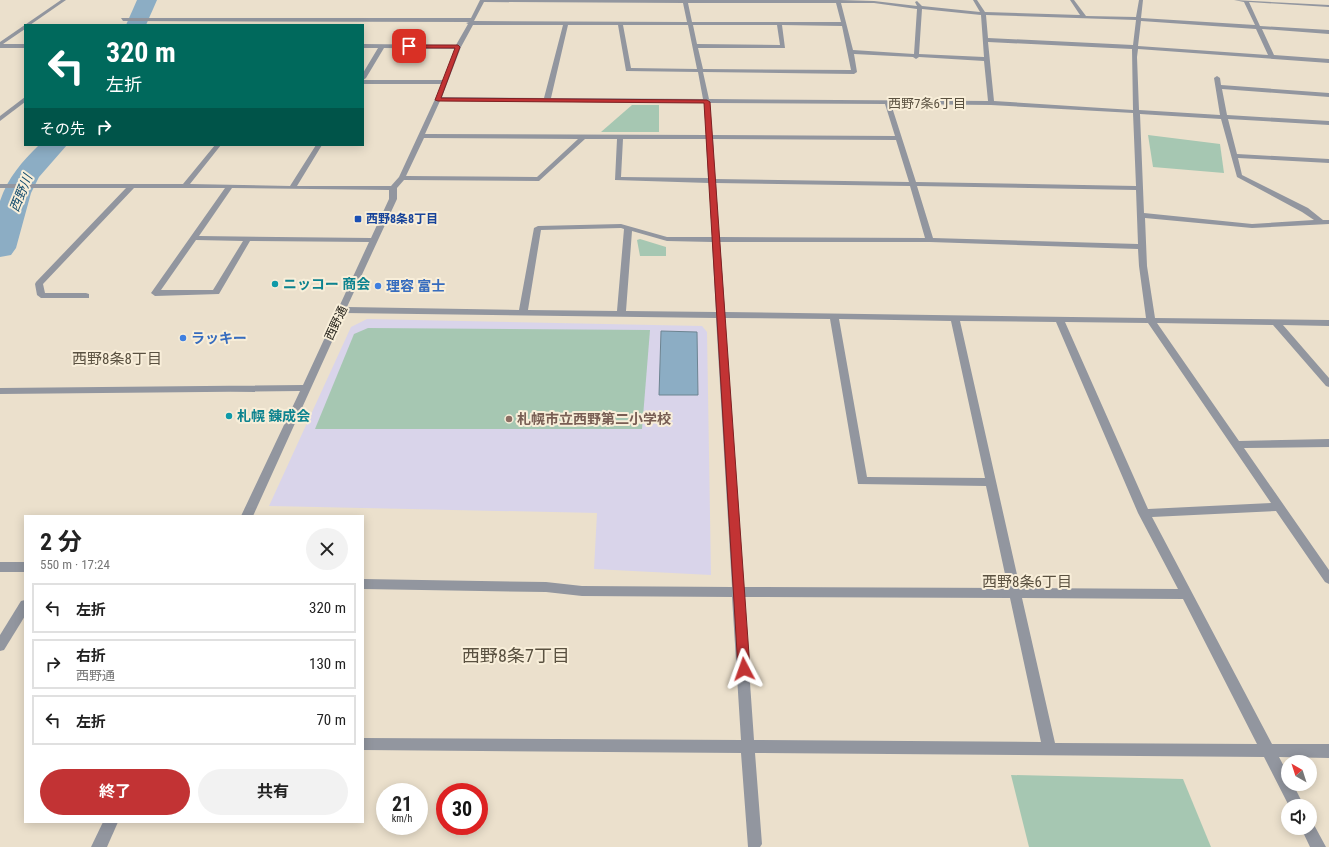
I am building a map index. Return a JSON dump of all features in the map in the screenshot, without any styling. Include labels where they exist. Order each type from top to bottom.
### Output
[{"type":"street","points":[[29,24],[64,0]]},
{"type":"street","points":[[916,0],[920,7],[916,57]]},
{"type":"street","points":[[975,0],[983,13],[991,103]]},
{"type":"street","points":[[1072,0],[1084,17]]},
{"type":"street","points":[[1141,0],[1134,57],[1143,266],[1151,321],[1329,579]]},
{"type":"street","points":[[1236,0],[1329,6]]},
{"type":"street","points":[[1309,0],[1313,5]]},
{"type":"street","points":[[0,186],[393,188],[402,178],[446,82],[458,47],[470,21],[482,1],[874,2],[983,13],[1139,19],[1329,32]]},
{"type":"street","points":[[685,1],[707,102],[754,844]]},
{"type":"street","points":[[620,23],[628,70],[854,72],[851,52],[838,1]]},
{"type":"street","points":[[1246,1],[1260,27],[1272,57]]},
{"type":"street","points":[[123,19],[844,24]]},
{"type":"street","points":[[546,100],[566,23]]},
{"type":"street","points":[[695,46],[783,47],[779,23]]},
{"type":"street","points":[[0,45],[24,28]]},
{"type":"street","points":[[986,40],[1136,48],[1329,62]]},
{"type":"street","points":[[0,45],[24,46]]},
{"type":"street","points":[[364,46],[458,47]]},
{"type":"street","points":[[364,76],[382,46]]},
{"type":"street","points":[[851,52],[916,57],[987,59]]},
{"type":"street","points":[[1217,78],[1220,86],[1224,117],[1239,176],[1305,210],[1320,221]]},
{"type":"street","points":[[364,82],[446,82]]},
{"type":"street","points":[[1220,86],[1329,95]]},
{"type":"street","points":[[0,119],[24,100]]},
{"type":"street","points":[[438,100],[991,103],[1329,123]]},
{"type":"street","points":[[888,103],[930,240]]},
{"type":"street","points":[[421,136],[709,136],[899,138]]},
{"type":"street","points":[[402,178],[539,179],[580,141],[582,136]]},
{"type":"street","points":[[620,136],[618,179],[1140,188]]},
{"type":"street","points":[[185,186],[217,146]]},
{"type":"street","points":[[292,188],[318,146]]},
{"type":"street","points":[[1234,156],[1329,161]]},
{"type":"street","points":[[86,296],[41,295],[39,284],[132,186]]},
{"type":"street","points":[[230,186],[155,293],[216,292],[247,240]]},
{"type":"street","name":"西野通","points":[[247,515],[393,199],[393,188]]},
{"type":"street","points":[[1141,215],[1252,226],[1320,221],[1329,222]]},
{"type":"street","points":[[523,312],[538,228],[621,226],[667,239],[930,240],[1143,247]]},
{"type":"street","points":[[621,314],[628,228]]},
{"type":"street","points":[[193,238],[247,240],[374,240]]},
{"type":"street","points":[[342,310],[1329,323]]},
{"type":"street","points":[[834,317],[862,481],[991,482]]},
{"type":"street","points":[[955,318],[1049,749]]},
{"type":"street","points":[[1060,320],[1144,513],[1292,799]]},
{"type":"street","points":[[1276,323],[1329,384]]},
{"type":"street","points":[[0,391],[306,388]]},
{"type":"street","points":[[1237,445],[1329,443]]},
{"type":"street","points":[[1144,513],[1280,508]]},
{"type":"street","points":[[0,567],[24,567]]},
{"type":"street","points":[[364,584],[546,587],[582,591],[1186,594]]},
{"type":"street","points":[[0,646],[24,607]]},
{"type":"street","points":[[364,744],[1329,751]]},
{"type":"street","points":[[100,847],[111,823]]},
{"type":"street","points":[[1312,835],[1318,847]]},
{"type":"shaded area","name":"札幌市立西野第二小学校","points":[[367,319],[702,326],[707,332],[711,575],[594,569],[597,513],[269,506],[351,327]]},
{"type":"green space","points":[[632,105],[659,105],[659,132],[601,132]]},
{"type":"green space","points":[[1148,135],[1220,144],[1224,173],[1153,167]]},
{"type":"green space","points":[[640,239],[666,247],[666,256],[640,256],[637,240]]},
{"type":"green space","points":[[368,328],[650,330],[642,429],[315,429],[354,334]]},
{"type":"green space","points":[[1011,775],[1183,779],[1211,847],[1029,847]]},
{"type":"water","points":[[661,331],[697,332],[698,395],[659,395]]},
{"type":"waterway","name":"西野川","points":[[136,24],[147,0]]},
{"type":"waterway","name":"西野川","points":[[0,248],[17,193],[26,174],[53,146]]},
{"type":"place","name":"西野8条8丁目","points":[[358,219]]},
{"type":"place","name":"ニッコー 商会","points":[[275,284]]},
{"type":"place","name":"理容 富士","points":[[378,286]]},
{"type":"place","name":"ラッキー","points":[[183,338]]},
{"type":"place","name":"札幌 錬成会","points":[[229,416]]},
{"type":"place","name":"札幌市立西野第二小学校","points":[[509,419]]},
{"type":"district","name":"西野7条6丁目","points":[[927,103]]},
{"type":"district","name":"西野8条8丁目","points":[[117,359]]},
{"type":"district","name":"西野8条6丁目","points":[[1027,582]]},
{"type":"district","name":"西野8条7丁目","points":[[516,655]]},
{"type":"route","points":[[409,46],[458,47],[438,100],[707,102],[744,669]]}]
